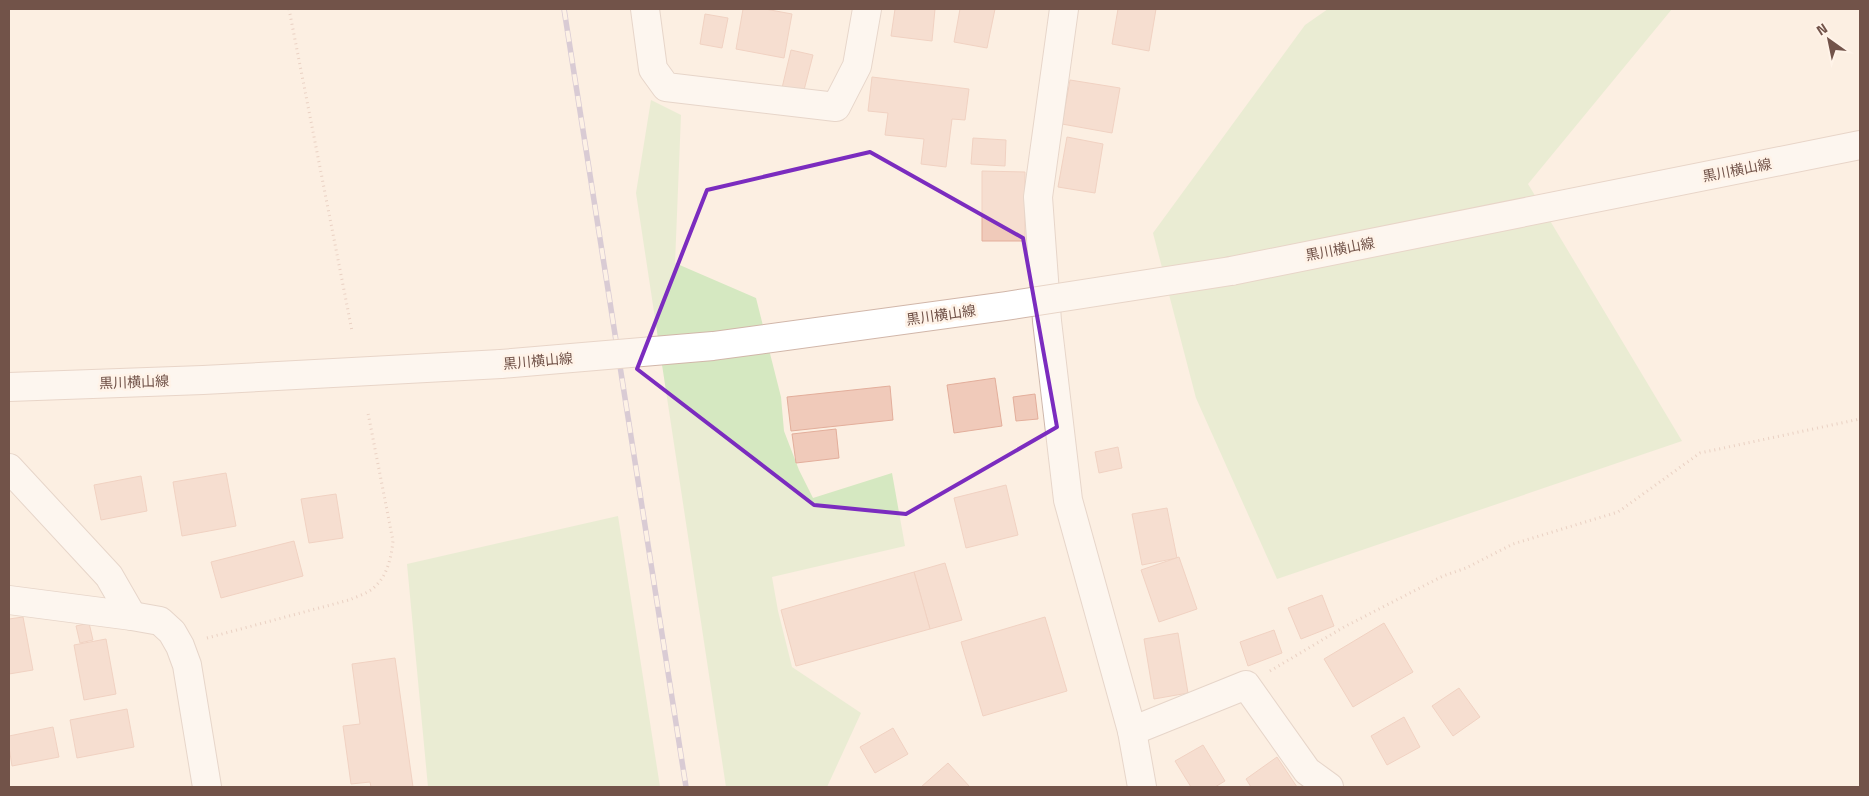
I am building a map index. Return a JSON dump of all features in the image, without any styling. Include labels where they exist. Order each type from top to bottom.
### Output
[{"type":"street","points":[[644,9],[653,69],[666,87],[836,107],[857,66],[867,9]]},
{"type":"street","points":[[1064,9],[1038,196],[1047,321],[1068,500],[1132,731],[1142,787]]},
{"type":"street","name":"黒川横山線","points":[[9,387],[203,380],[501,364],[713,346],[1006,306],[1231,271],[1860,145]]},
{"type":"street","points":[[9,468],[109,576],[132,616]]},
{"type":"street","points":[[9,600],[160,621],[172,632],[187,665],[207,787]]},
{"type":"street","points":[[1132,731],[1246,685],[1307,771],[1329,787]]},
{"type":"path","points":[[289,9],[352,331]]},
{"type":"path","points":[[180,646],[349,600],[371,590],[384,575],[391,559],[392,541],[368,413]]},
{"type":"path","points":[[1246,685],[1344,627],[1444,576],[1466,568],[1513,544],[1618,512],[1700,453],[1860,419]]},
{"type":"highlighted area","points":[[870,152],[1023,238],[1057,427],[906,514],[814,505],[637,369],[707,190]]},
{"type":"green space","points":[[1328,9],[1672,9],[1528,184],[1682,441],[1277,579],[1196,398],[1153,233],[1305,25]]},
{"type":"green space","points":[[651,100],[681,115],[675,263],[756,298],[781,397],[784,431],[799,470],[813,498],[892,473],[905,546],[772,577],[778,611],[792,667],[861,713],[827,787],[726,787],[636,193]]},
{"type":"green space","points":[[618,516],[660,787],[428,787],[407,564]]},
{"type":"building","points":[[743,9],[765,9],[792,14],[784,58],[736,49]]},
{"type":"building","points":[[895,9],[935,9],[932,41],[891,36]]},
{"type":"building","points":[[960,9],[995,9],[987,48],[954,42]]},
{"type":"building","points":[[1118,9],[1156,9],[1149,51],[1112,44]]},
{"type":"building","points":[[705,14],[728,18],[722,48],[700,44]]},
{"type":"building","points":[[791,50],[813,55],[803,94],[782,88]]},
{"type":"building","points":[[872,77],[969,89],[965,120],[952,119],[946,167],[921,164],[924,139],[885,135],[888,113],[868,111]]},
{"type":"building","points":[[1070,80],[1120,88],[1112,133],[1062,124]]},
{"type":"building","points":[[1067,137],[1103,144],[1095,193],[1058,187]]},
{"type":"building","points":[[973,138],[1006,140],[1005,166],[971,164]]},
{"type":"building","points":[[982,171],[1025,172],[1025,241],[982,241]]},
{"type":"building","points":[[995,378],[1002,426],[954,433],[947,385]]},
{"type":"building","points":[[890,386],[893,420],[791,431],[787,397]]},
{"type":"building","points":[[1035,394],[1038,419],[1016,421],[1013,397]]},
{"type":"building","points":[[836,429],[839,458],[796,463],[792,434]]},
{"type":"building","points":[[1118,447],[1122,468],[1099,473],[1095,452]]},
{"type":"building","points":[[226,473],[236,526],[182,536],[173,482]]},
{"type":"building","points":[[141,476],[147,511],[101,520],[94,485]]},
{"type":"building","points":[[1006,485],[1018,535],[966,548],[954,498]]},
{"type":"building","points":[[336,494],[343,538],[309,543],[301,499]]},
{"type":"building","points":[[1167,508],[1177,558],[1142,565],[1132,514]]},
{"type":"building","points":[[294,541],[303,576],[221,598],[211,562]]},
{"type":"building","points":[[1179,557],[1197,609],[1159,622],[1141,570]]},
{"type":"building","points":[[945,563],[962,620],[930,629],[914,572]]},
{"type":"building","points":[[914,572],[930,629],[796,666],[781,610]]},
{"type":"building","points":[[1322,595],[1334,626],[1301,639],[1288,608]]},
{"type":"building","points":[[23,617],[33,670],[9,674],[9,619]]},
{"type":"building","points":[[1045,617],[1067,691],[983,716],[961,642]]},
{"type":"building","points":[[89,623],[93,640],[80,643],[76,626]]},
{"type":"building","points":[[1384,623],[1413,672],[1353,707],[1324,659]]},
{"type":"building","points":[[1274,630],[1282,653],[1248,666],[1240,642]]},
{"type":"building","points":[[1178,633],[1188,693],[1154,699],[1144,639]]},
{"type":"building","points":[[106,639],[116,694],[84,700],[74,645]]},
{"type":"building","points":[[395,658],[413,787],[371,787],[370,782],[351,784],[343,726],[360,724],[352,664]]},
{"type":"building","points":[[1459,688],[1480,717],[1453,736],[1432,706]]},
{"type":"building","points":[[127,709],[134,747],[77,758],[70,720]]},
{"type":"building","points":[[1404,717],[1420,747],[1387,765],[1371,736]]},
{"type":"building","points":[[53,727],[59,757],[12,766],[9,736]]},
{"type":"building","points":[[893,728],[908,754],[875,773],[860,747]]},
{"type":"building","points":[[1203,745],[1225,781],[1215,787],[1191,787],[1175,761]]},
{"type":"building","points":[[1277,757],[1297,787],[1251,787],[1246,779]]},
{"type":"building","points":[[948,763],[970,787],[921,787]]},
{"type":"railway","points":[[564,9],[686,787]]}]
